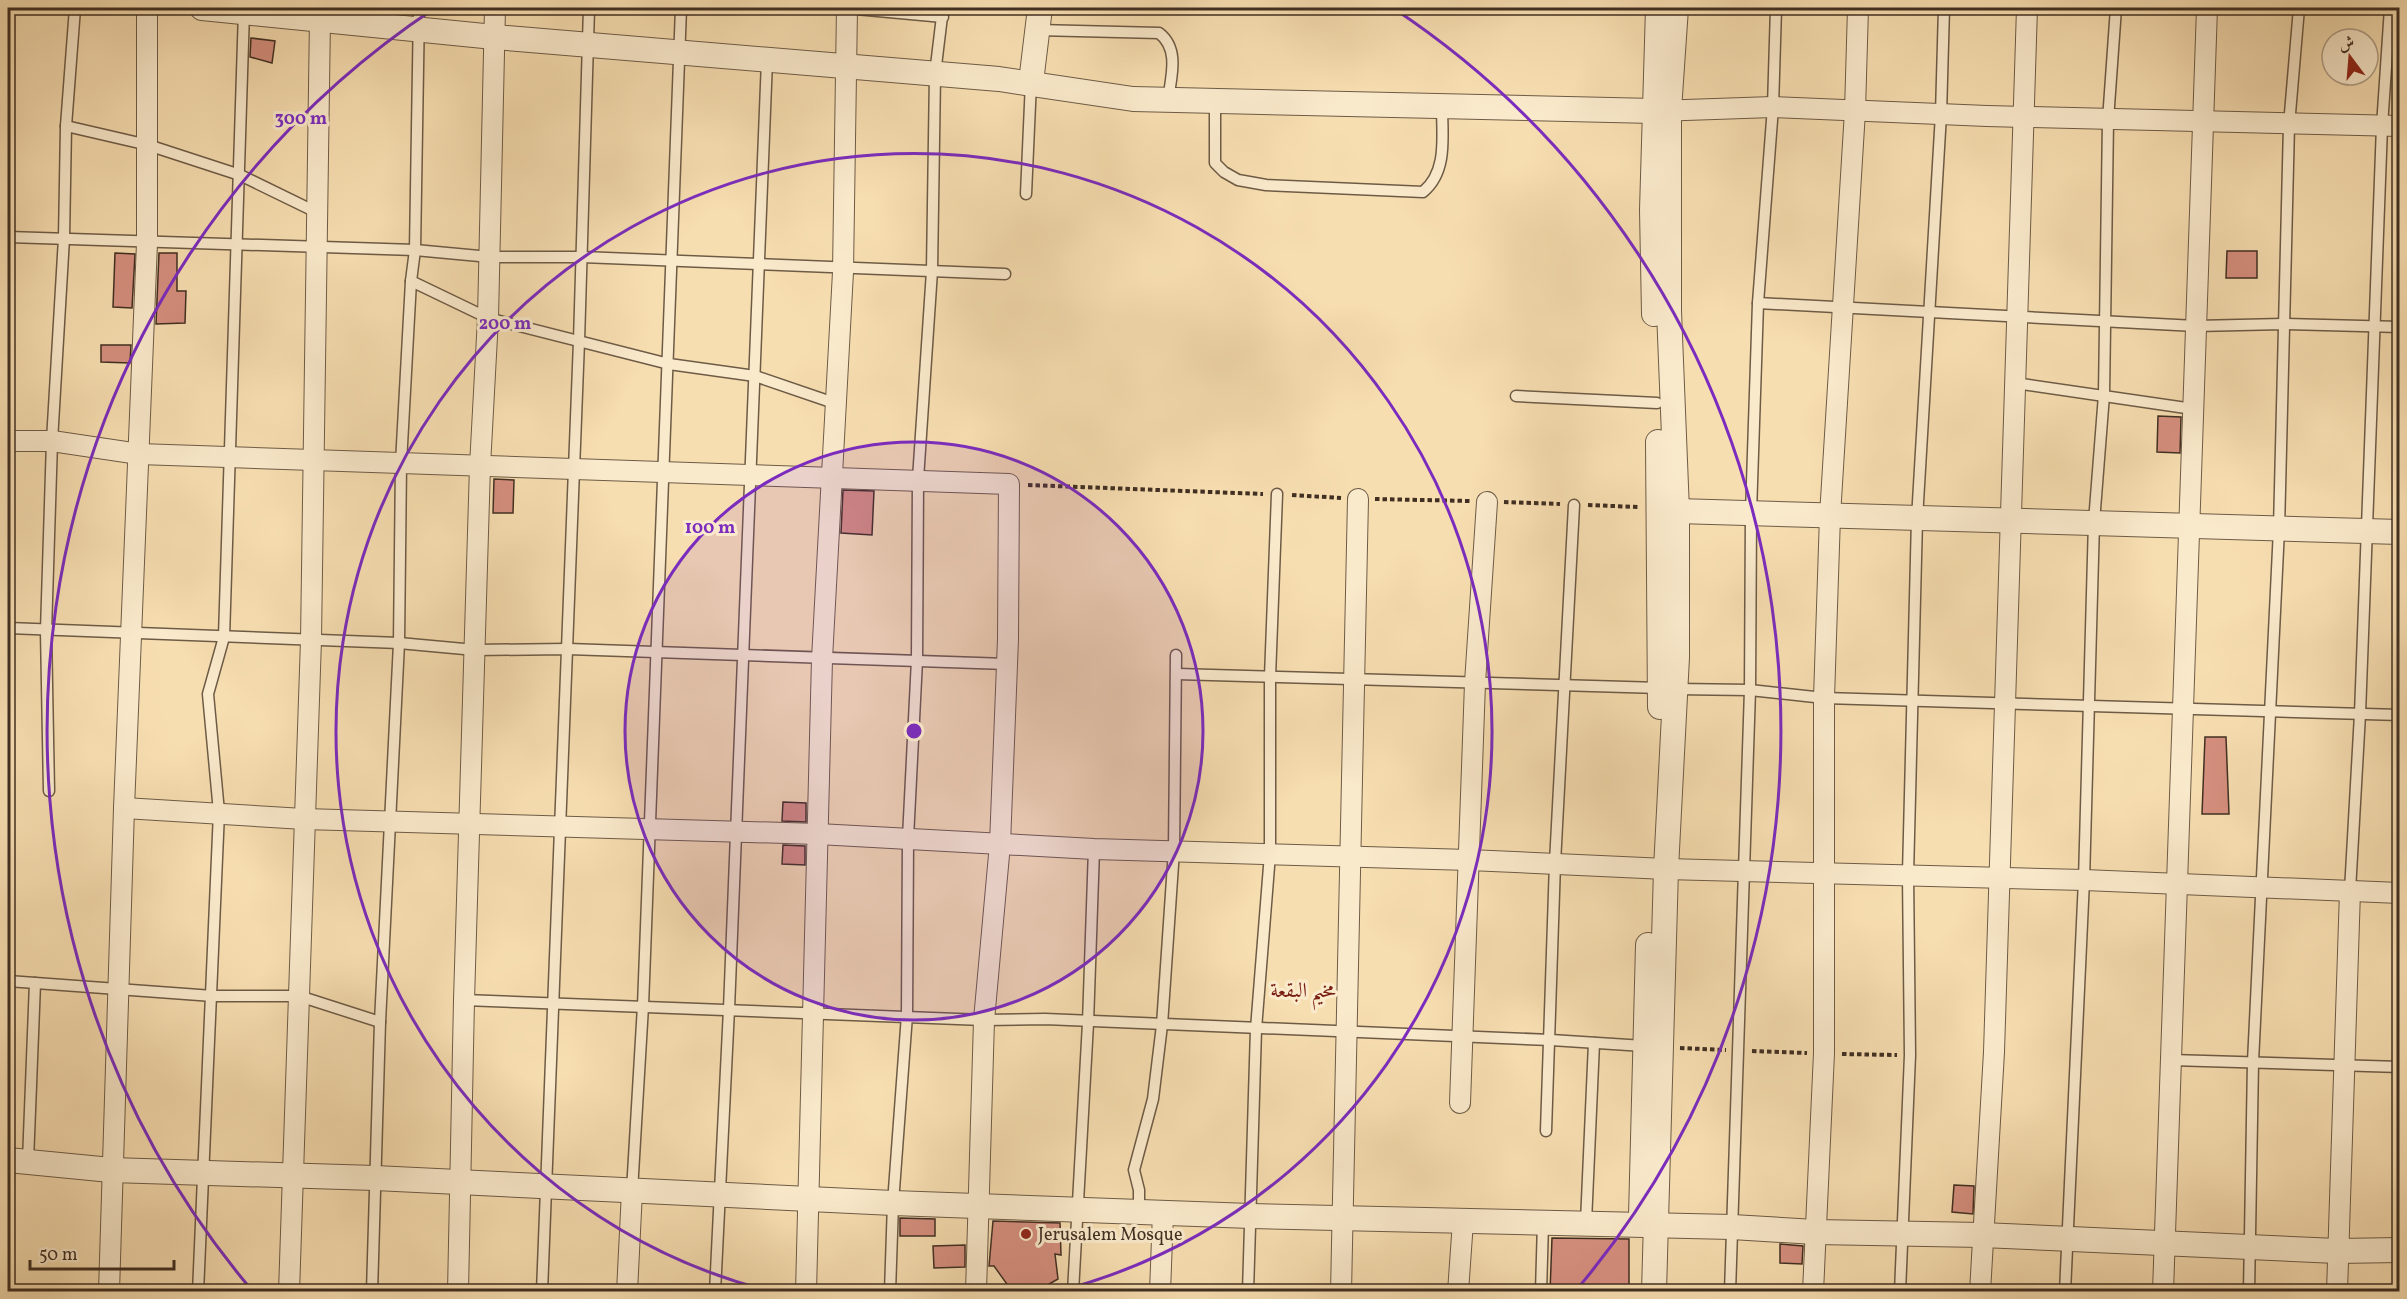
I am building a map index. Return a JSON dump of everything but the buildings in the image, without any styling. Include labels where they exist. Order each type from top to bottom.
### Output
[{"type":"street","points":[[109,1292],[124,808],[147,243],[147,8]]},
{"type":"street","points":[[202,8],[418,18],[494,37],[767,59],[845,68],[1026,81],[1099,95],[1168,101],[1661,110],[1773,107],[2203,123],[2391,126]]},
{"type":"street","points":[[458,1292],[469,823],[480,466],[490,257],[495,8]]},
{"type":"street","points":[[806,1292],[822,659],[843,267],[845,8]]},
{"type":"street","points":[[1026,81],[1027,8]]},
{"type":"street","points":[[1638,1292],[1649,1226],[1659,869],[1668,688],[1669,311],[1658,8]]},
{"type":"street","points":[[1668,510],[1657,403],[1652,263],[1661,110],[1676,8]]},
{"type":"street","points":[[1813,1292],[1824,1053],[1824,698],[1830,516],[1855,111],[1858,8]]},
{"type":"street","points":[[1980,1292],[1994,1053],[2027,8]]},
{"type":"street","points":[[2163,1292],[2207,8]]},
{"type":"street","points":[[289,1292],[311,640],[315,247],[318,213],[321,13]]},
{"type":"street","points":[[1026,81],[1038,19]]},
{"type":"street","points":[[8,441],[52,441],[139,454],[231,458],[918,479],[1010,484],[1007,664],[1000,844],[984,1020],[976,1292]]},
{"type":"street","points":[[1341,1292],[1358,499]]},
{"type":"street","points":[[1460,1103],[1475,682],[1487,501]]},
{"type":"street","points":[[1668,510],[2010,523],[2094,522],[2400,532]]},
{"type":"street","points":[[124,808],[219,812],[304,819],[818,834],[1094,849],[1555,863],[1659,869],[1743,869],[1999,877],[2400,893]]},
{"type":"street","points":[[1654,1292],[1649,1226],[1644,1046],[1659,869]]},
{"type":"street","points":[[2337,1292],[2350,891]]},
{"type":"street","points":[[18,1161],[111,1170],[375,1178],[546,1188],[1076,1210],[1463,1221],[1586,1222],[1902,1235],[1982,1235],[2337,1251],[2400,1250]]},
{"type":"street","points":[[627,1292],[632,1191]]},
{"type":"street","points":[[1161,1292],[1163,1213]]},
{"type":"street","points":[[1458,1292],[1463,1221]]},
{"type":"lane","points":[[49,791],[46,632],[52,441],[64,238],[66,126],[75,8]]},
{"type":"lane","points":[[542,1292],[568,649],[589,8]]},
{"type":"lane","points":[[632,1191],[643,1006],[681,8]]},
{"type":"lane","points":[[845,8],[943,12],[935,74],[932,272],[918,479],[917,660],[908,838],[907,1016],[893,1203],[890,1292]]},
{"type":"lane","points":[[1730,1292],[1750,690],[1751,513],[1758,303],[1773,107],[1776,8]]},
{"type":"lane","points":[[1900,1292],[1910,1055],[1908,874],[1917,519],[1927,313],[1941,114],[1944,8]]},
{"type":"lane","points":[[2065,1292],[2084,880],[2094,522],[2104,394],[2108,120],[2116,8]]},
{"type":"lane","points":[[2249,1292],[2253,1062],[2279,529],[2289,125],[2299,8]]},
{"type":"lane","points":[[2350,891],[2360,714],[2376,326],[2391,126],[2390,8]]},
{"type":"lane","points":[[198,1292],[202,1173],[213,996],[219,812],[208,694],[224,637],[244,10]]},
{"type":"lane","points":[[372,1292],[380,1022],[399,643],[401,463],[411,281],[415,250],[418,18]]},
{"type":"lane","points":[[1038,19],[1158,33],[1165,38],[1173,52],[1168,101]]},
{"type":"lane","points":[[715,1292],[718,1194],[729,1009],[767,59]]},
{"type":"lane","points":[[1026,81],[1026,194]]},
{"type":"lane","points":[[1215,102],[1215,163],[1224,172],[1238,180],[1266,185],[1423,192],[1438,173],[1442,147],[1442,107]]},
{"type":"lane","points":[[66,126],[148,145],[240,176],[318,213]]},
{"type":"lane","points":[[8,237],[415,250],[490,257],[582,257],[1005,274]]},
{"type":"lane","points":[[411,281],[488,318],[669,364],[755,376],[837,404]]},
{"type":"lane","points":[[1758,303],[2196,326],[2283,324],[2400,327]]},
{"type":"lane","points":[[2015,383],[2104,394],[2193,409]]},
{"type":"lane","points":[[1516,396],[1657,403]]},
{"type":"lane","points":[[1248,1292],[1256,1029],[1270,854],[1269,676],[1277,494]]},
{"type":"lane","points":[[1546,1131],[1551,1040],[1555,863],[1574,504]]},
{"type":"lane","points":[[8,628],[46,632],[399,643],[475,650],[568,649],[1007,664]]},
{"type":"lane","points":[[1139,1212],[1139,1190],[1134,1170],[1153,1099],[1162,1025],[1174,850],[1176,656]]},
{"type":"lane","points":[[1177,674],[1750,690],[1824,698],[2400,715]]},
{"type":"lane","points":[[1073,1292],[1088,1023],[1094,849]]},
{"type":"lane","points":[[8,981],[213,996],[299,996],[380,1022]]},
{"type":"lane","points":[[18,1161],[35,983]]},
{"type":"lane","points":[[464,1000],[1551,1040],[1644,1046]]},
{"type":"lane","points":[[1586,1222],[1594,1043]]},
{"type":"lane","points":[[2171,1060],[2400,1067]]},
{"type":"lane","points":[[1541,1292],[1543,1222]]},
{"type":"path","points":[[1010,484],[1358,499],[1574,504],[1668,510]]},
{"type":"place","name":"Jerusalem Mosque","points":[[1026,1234]]},
{"type":"district","name":"مخيم البقعة","points":[[1303,990]]}]
